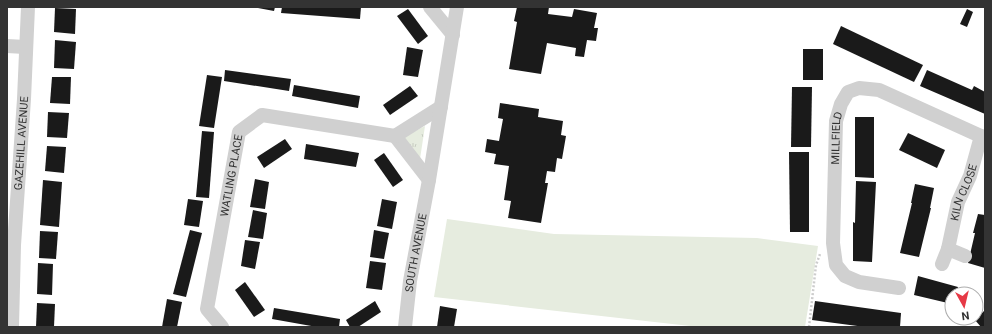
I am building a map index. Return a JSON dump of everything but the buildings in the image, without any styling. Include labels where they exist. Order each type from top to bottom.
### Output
[{"type":"street","name":"GAZEHILL AVENUE","points":[[12,327],[11,245],[24,99],[25,47],[28,7]]},
{"type":"street","points":[[430,7],[453,35]]},
{"type":"street","name":"SOUTH AVENUE","points":[[404,326],[410,281],[429,180],[457,7]]},
{"type":"street","points":[[7,46],[25,47]]},
{"type":"street","name":"MILLFIELD","points":[[899,288],[859,282],[845,276],[836,265],[833,243],[836,121],[841,104],[848,92],[859,88],[879,90],[983,137]]},
{"type":"street","points":[[429,180],[395,136],[441,107]]},
{"type":"street","name":"WATLING PLACE","points":[[222,327],[207,309],[239,132],[262,115],[395,136]]},
{"type":"street","name":"KILN CLOSE","points":[[942,264],[948,249],[958,202],[970,176],[983,137]]},
{"type":"street","points":[[948,249],[965,256]]},
{"type":"path","points":[[810,327],[816,265],[821,253]]},
{"type":"green space","points":[[425,126],[420,159],[403,138]]},
{"type":"green space","points":[[447,219],[554,234],[757,238],[818,246],[805,327],[699,327],[434,297]]}]
